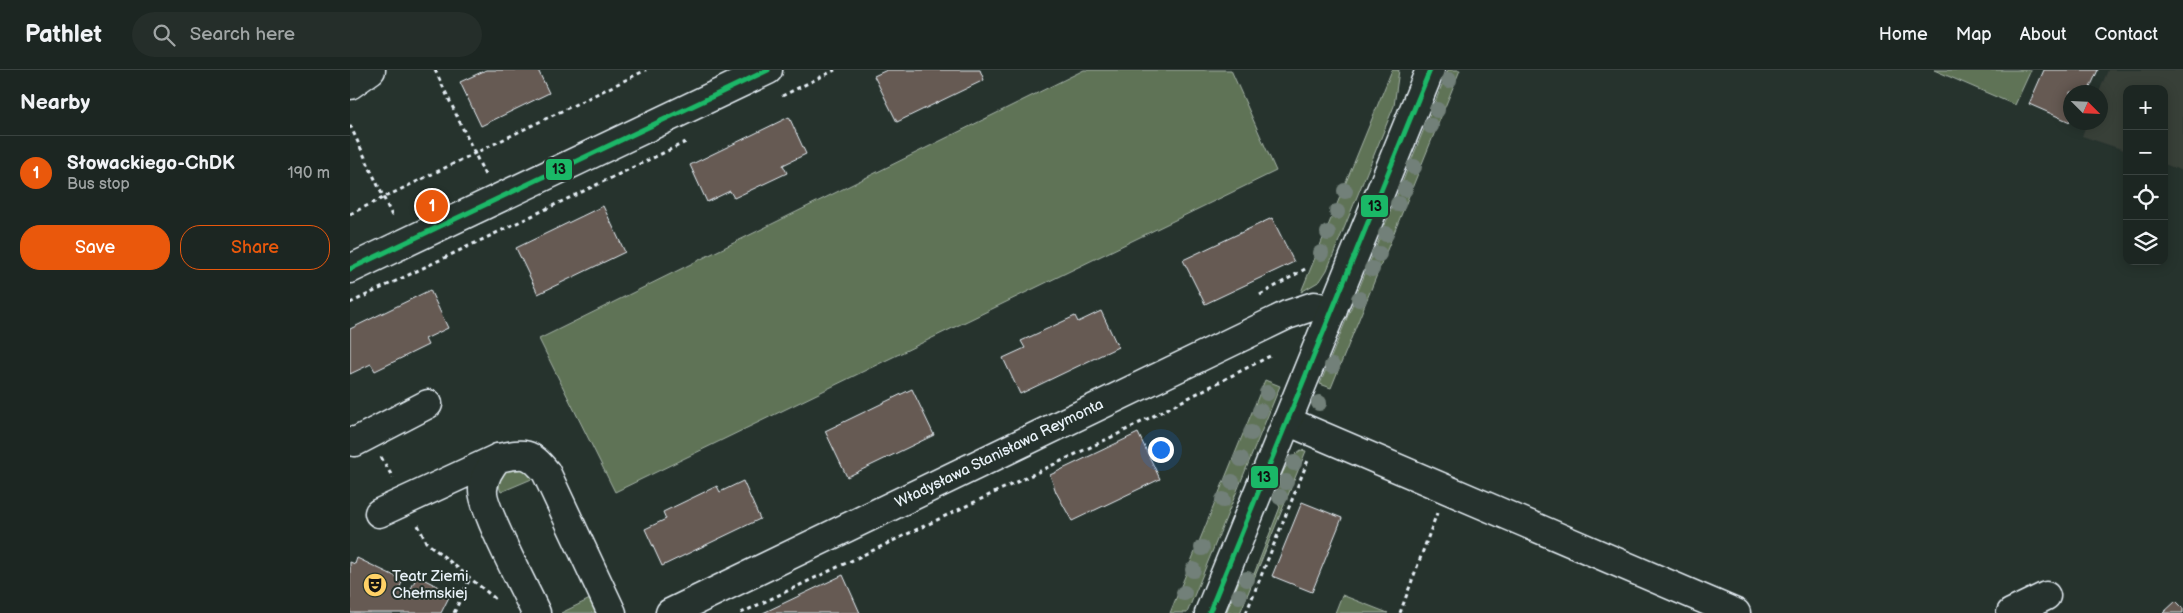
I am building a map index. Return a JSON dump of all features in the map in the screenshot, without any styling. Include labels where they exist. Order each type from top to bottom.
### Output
[{"type":"street","points":[[350,86],[371,70]]},
{"type":"street","points":[[350,269],[768,70]]},
{"type":"street","points":[[1209,613],[1430,70]]},
{"type":"street","name":"Władysława Stanisława Reymonta","points":[[670,613],[1287,315],[1314,306],[1333,310]]},
{"type":"street","points":[[350,441],[355,442],[428,404]]},
{"type":"street","points":[[1287,421],[1736,613]]},
{"type":"street","points":[[379,513],[498,458],[519,454],[534,457],[546,472],[612,613]]},
{"type":"street","points":[[498,458],[486,476],[483,491],[487,510],[536,613]]},
{"type":"street","points":[[2011,613],[2046,596]]},
{"type":"path","points":[[435,70],[488,180]]},
{"type":"path","points":[[350,214],[646,70]]},
{"type":"path","points":[[776,98],[835,70]]},
{"type":"path","points":[[350,126],[396,224]]},
{"type":"path","points":[[350,302],[690,140]]},
{"type":"path","points":[[741,613],[1118,434],[1270,356]]},
{"type":"path","points":[[1246,613],[1319,434]]},
{"type":"path","points":[[381,456],[426,542],[505,607]]},
{"type":"path","points":[[1400,613],[1438,510]]},
{"type":"path","points":[[454,613],[470,578]]},
{"type":"shaded area","points":[[2108,70],[2183,70],[2183,171],[2168,165],[2168,85],[2123,85],[2123,150],[2082,136],[2084,130],[2108,130],[2108,85],[2102,85]]},
{"type":"green space","points":[[1084,70],[1231,70],[1276,171],[615,492],[539,339]]},
{"type":"green space","points":[[1392,70],[1399,70],[1394,106],[1327,270],[1320,281],[1301,292]]},
{"type":"green space","points":[[1448,70],[1460,70],[1331,388],[1320,384]]},
{"type":"green space","points":[[1934,70],[2031,70],[2015,105]]},
{"type":"green space","points":[[1265,380],[1280,386],[1187,613],[1170,613]]},
{"type":"green space","points":[[1301,450],[1306,451],[1240,613],[1226,613],[1240,579],[1254,574],[1280,507],[1276,493],[1281,477],[1290,461]]},
{"type":"green space","points":[[511,466],[526,467],[534,478],[501,492],[500,478]]},
{"type":"green space","points":[[1342,595],[1388,613],[1335,613]]},
{"type":"green space","points":[[592,598],[599,613],[561,613]]},
{"type":"building","points":[[486,70],[538,70],[549,93],[481,126],[460,82]]},
{"type":"building","points":[[887,70],[980,70],[984,80],[897,122],[874,76]]},
{"type":"building","points":[[2044,70],[2098,70],[2091,85],[2063,85],[2063,119],[2029,104]]},
{"type":"building","points":[[789,117],[806,154],[783,165],[787,173],[734,198],[730,191],[707,202],[690,165]]},
{"type":"building","points":[[603,206],[625,252],[538,294],[516,248]]},
{"type":"building","points":[[1272,218],[1294,262],[1205,304],[1183,260]]},
{"type":"building","points":[[430,290],[448,328],[425,339],[428,345],[375,371],[371,364],[350,374],[350,329]]},
{"type":"building","points":[[1101,311],[1118,347],[1020,394],[1003,358],[1025,348],[1021,341],[1075,316],[1078,322]]},
{"type":"building","points":[[912,389],[934,435],[847,477],[825,431]]},
{"type":"building","points":[[1138,433],[1160,479],[1072,521],[1056,492],[1050,475]]},
{"type":"building","points":[[743,481],[760,519],[662,566],[645,529],[666,519],[663,512],[717,486],[720,492]]},
{"type":"building","points":[[1302,502],[1342,518],[1312,592],[1272,576]]},
{"type":"building","name":"Teatr Ziemi Chełmskiej","points":[[357,558],[403,580],[399,589],[409,593],[417,576],[451,593],[441,613],[350,613],[350,562],[355,564]]},
{"type":"building","points":[[843,575],[860,613],[763,613]]},
{"type":"building","points":[[2176,601],[2183,608],[2183,613],[2163,613]]},
{"type":"transit line","name":"13","points":[[350,269],[768,70]]},
{"type":"transit line","name":"13","points":[[1209,613],[1430,70]]},
{"type":"place","name":"Słowackiego-ChDK","points":[[432,206]]},
{"type":"place","name":"Teatr Ziemi Chełmskiej","points":[[375,585]]}]
